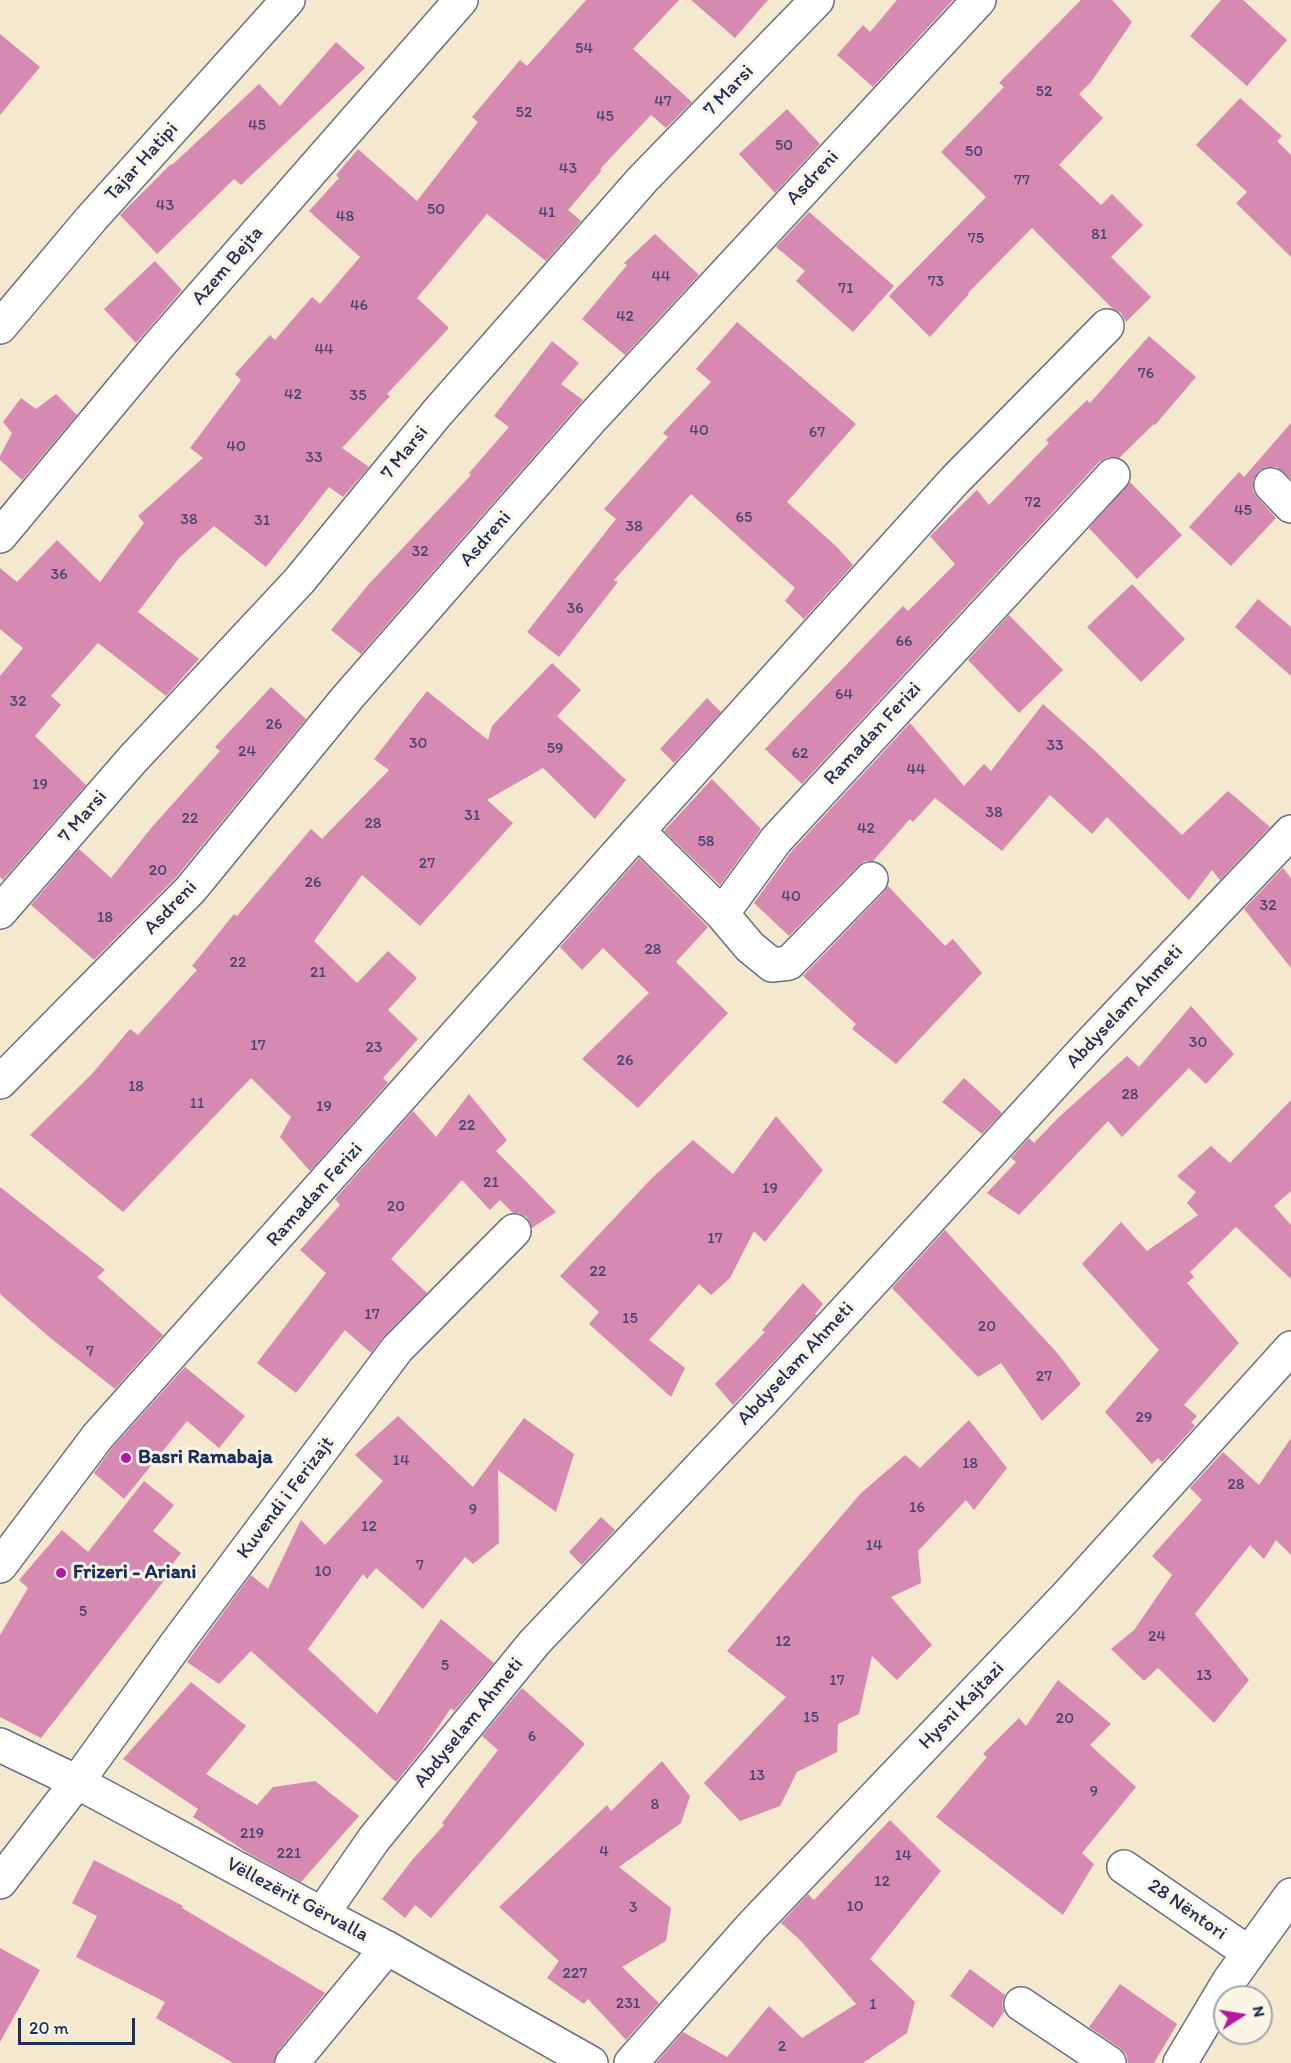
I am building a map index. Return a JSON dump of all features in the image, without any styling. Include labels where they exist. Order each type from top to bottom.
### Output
[{"type":"street","name":"Tajar Hatipi","points":[[0,327],[91,219],[288,0]]},
{"type":"street","name":"Azem Bejta","points":[[0,536],[159,345],[461,0]]},
{"type":"street","name":"7 Marsi","points":[[0,912],[132,760],[299,581],[437,413],[643,179],[817,0]]},
{"type":"street","name":"Asdreni","points":[[0,1082],[191,889],[348,697],[592,418],[979,0]]},
{"type":"street","name":"Ramadan Ferizi","points":[[0,1566],[98,1436],[638,831],[955,480],[1107,326]]},
{"type":"street","name":"Ramadan Ferizi","points":[[722,914],[776,840],[1113,475]]},
{"type":"street","points":[[638,831],[722,914],[750,947],[772,964],[789,963],[871,879]]},
{"type":"street","name":"Abdyselam Ahmeti","points":[[322,1914],[374,1839],[534,1643],[761,1403],[1089,1045],[1291,831]]},
{"type":"street","name":"Kuvendi i Ferizajt","points":[[0,1882],[78,1782],[177,1643],[397,1349],[514,1231]]},
{"type":"street","name":"Hysni Kajtazi","points":[[631,2063],[752,1926],[1064,1599],[1291,1348]]},
{"type":"street","name":"Vëllezërit Gërvalla","points":[[0,1745],[78,1782],[387,1948],[591,2063]]},
{"type":"street","name":"28 Nëntori","points":[[1124,1867],[1249,1953]]},
{"type":"street","points":[[1180,2063],[1229,1982],[1291,1895]]},
{"type":"street","points":[[292,2063],[387,1948]]},
{"type":"street","points":[[1021,2004],[1109,2063]]},
{"type":"building","points":[[586,0],[679,0],[633,49],[692,102],[666,128],[651,115],[600,169],[602,170],[568,210],[581,221],[546,261],[487,214],[417,298],[449,328],[387,394],[390,396],[342,448],[369,467],[343,497],[329,487],[266,567],[214,526],[179,558],[138,612],[199,659],[166,696],[98,643],[51,696],[61,705],[35,736],[86,785],[3,880],[0,877],[0,676],[23,648],[0,629],[0,568],[17,582],[57,540],[100,582],[144,523],[138,516],[203,458],[190,448],[241,380],[235,374],[270,335],[275,340],[312,297],[320,304],[360,257],[309,211],[339,178],[336,175],[358,149],[417,201],[478,122],[472,117],[520,60],[527,66]]},
{"type":"building","points":[[691,0],[768,0],[735,38]]},
{"type":"building","points":[[897,0],[953,0],[873,87],[837,55],[863,25],[870,32]]},
{"type":"building","points":[[1081,0],[1112,0],[1132,22],[1091,82],[1079,94],[1103,118],[1059,165],[1101,205],[1112,194],[1143,225],[1111,257],[1151,297],[1126,322],[1121,313],[1112,308],[1032,228],[968,293],[930,337],[889,296],[986,197],[941,152],[1004,87],[999,83]]},
{"type":"building","points":[[1221,0],[1243,0],[1287,40],[1247,86],[1190,36]]},
{"type":"building","points":[[0,34],[40,67],[0,115]]},
{"type":"building","points":[[336,42],[365,68],[241,185],[234,179],[157,254],[120,215],[171,164],[259,84],[280,106]]},
{"type":"building","points":[[1240,98],[1282,136],[1277,141],[1291,155],[1291,257],[1236,203],[1247,192],[1196,145]]},
{"type":"building","points":[[787,109],[820,144],[775,193],[739,154]]},
{"type":"building","points":[[809,212],[894,286],[853,332],[796,281],[805,271],[776,247]]},
{"type":"building","points":[[655,234],[699,275],[625,355],[582,319],[627,265],[624,263]]},
{"type":"building","points":[[155,261],[182,290],[136,343],[104,309]]},
{"type":"building","points":[[737,322],[856,424],[787,502],[837,547],[853,565],[804,619],[785,601],[795,588],[691,494],[614,580],[618,582],[559,657],[527,632],[616,519],[604,509],[668,437],[663,433],[711,382],[696,369]]},
{"type":"building","points":[[1149,336],[1196,377],[1155,425],[1119,458],[1108,457],[1099,462],[802,784],[765,749],[903,606],[908,611],[955,564],[930,536],[977,490],[989,505],[1049,443],[1046,440],[1087,400],[1090,403]]},
{"type":"building","points":[[552,341],[579,363],[561,384],[583,400],[361,654],[331,630],[369,584],[471,475],[469,473],[509,427],[494,416]]},
{"type":"building","points":[[56,394],[77,415],[22,480],[0,460],[12,433],[3,422],[21,398],[36,409]]},
{"type":"building","points":[[1291,423],[1291,479],[1277,467],[1267,467],[1259,471],[1253,480],[1253,490],[1257,497],[1276,518],[1231,566],[1189,527],[1239,472],[1244,477]]},
{"type":"building","points":[[1130,482],[1182,535],[1137,579],[1089,528]]},
{"type":"building","points":[[1132,584],[1185,639],[1141,682],[1087,627]]},
{"type":"building","points":[[1258,599],[1291,627],[1291,676],[1235,627]]},
{"type":"building","points":[[1009,615],[1063,670],[1019,713],[968,660]]},
{"type":"building","points":[[552,663],[581,690],[557,716],[626,780],[595,819],[543,768],[487,800],[513,823],[420,926],[362,875],[314,941],[357,983],[388,951],[417,978],[388,1010],[418,1039],[383,1078],[388,1083],[310,1171],[280,1137],[291,1117],[251,1078],[123,1212],[30,1135],[92,1074],[130,1029],[138,1035],[197,970],[192,966],[234,914],[237,916],[311,829],[322,839],[389,770],[374,759],[427,691],[488,740],[492,726]]},
{"type":"building","points":[[271,687],[306,719],[177,876],[94,960],[31,905],[79,849],[111,878],[152,827],[220,751],[215,747]]},
{"type":"building","points":[[707,698],[721,712],[674,763],[660,749]]},
{"type":"building","points":[[1043,704],[1182,835],[1228,791],[1270,827],[1220,880],[1212,870],[1189,900],[1107,817],[1092,834],[1050,795],[1002,851],[935,798],[913,822],[910,819],[873,861],[865,861],[858,866],[789,936],[754,903],[791,852],[910,723],[964,786],[984,764],[991,771]]},
{"type":"building","points":[[712,779],[761,829],[720,885],[664,831]]},
{"type":"building","points":[[639,858],[708,927],[676,962],[728,1013],[638,1108],[582,1059],[649,993],[603,948],[582,970],[560,947]]},
{"type":"building","points":[[1283,868],[1291,878],[1291,968],[1244,909]]},
{"type":"building","points":[[888,886],[945,946],[953,939],[982,973],[896,1064],[852,1029],[856,1024],[803,976]]},
{"type":"building","points":[[1191,1006],[1234,1054],[1206,1084],[1189,1068],[1122,1137],[1108,1121],[1019,1215],[987,1193],[1016,1162],[1011,1158],[1029,1138],[1034,1143],[1059,1117],[1127,1056],[1139,1067]]},
{"type":"building","points":[[964,1078],[1002,1113],[982,1134],[942,1102]]},
{"type":"building","points":[[469,1094],[507,1140],[496,1151],[556,1212],[532,1228],[527,1217],[513,1213],[500,1200],[490,1210],[462,1180],[391,1259],[427,1293],[384,1336],[371,1353],[345,1330],[296,1393],[257,1363],[326,1273],[300,1250],[340,1205],[335,1199],[413,1111],[436,1137]]},
{"type":"building","points":[[1291,1100],[1291,1191],[1274,1206],[1291,1225],[1291,1279],[1236,1227],[1190,1272],[1194,1277],[1187,1283],[1239,1343],[1184,1405],[1197,1416],[1191,1422],[1195,1426],[1162,1462],[1158,1458],[1152,1464],[1105,1412],[1159,1350],[1082,1264],[1121,1222],[1147,1251],[1198,1215],[1187,1203],[1196,1192],[1177,1176],[1211,1146],[1230,1163]]},
{"type":"building","points":[[776,1116],[823,1170],[765,1242],[754,1231],[730,1278],[711,1295],[699,1284],[649,1340],[685,1368],[671,1397],[589,1324],[599,1312],[560,1276],[651,1179],[693,1140],[733,1174]]},
{"type":"building","points":[[0,1187],[105,1270],[97,1277],[163,1335],[115,1389],[48,1336],[0,1294]]},
{"type":"building","points":[[945,1230],[1058,1354],[1081,1384],[1042,1421],[1001,1363],[978,1377],[892,1288]]},
{"type":"building","points":[[803,1283],[823,1304],[815,1314],[817,1315],[733,1405],[715,1384],[765,1332],[762,1330]]},
{"type":"building","points":[[185,1367],[245,1416],[219,1448],[187,1421],[124,1499],[94,1473],[112,1448]]},
{"type":"building","points":[[398,1416],[473,1487],[524,1418],[574,1454],[556,1512],[498,1470],[499,1543],[473,1564],[465,1557],[423,1609],[376,1568],[367,1579],[363,1574],[308,1649],[377,1714],[441,1619],[494,1663],[454,1711],[451,1708],[423,1749],[396,1782],[251,1651],[219,1684],[187,1662],[251,1575],[268,1589],[301,1520],[325,1545],[383,1481],[355,1455]]},
{"type":"building","points":[[969,1420],[1007,1468],[974,1510],[966,1500],[918,1551],[921,1583],[891,1597],[932,1645],[897,1680],[872,1656],[859,1714],[838,1724],[837,1752],[797,1772],[780,1806],[740,1821],[704,1783],[786,1697],[727,1651],[860,1494],[905,1455],[920,1468]]},
{"type":"building","points":[[1291,1438],[1291,1555],[1276,1540],[1264,1559],[1250,1545],[1195,1614],[1249,1680],[1214,1723],[1158,1668],[1144,1681],[1111,1649],[1134,1630],[1172,1575],[1152,1556],[1202,1500],[1190,1488],[1223,1452],[1259,1485]]},
{"type":"building","points":[[144,1481],[174,1505],[153,1531],[181,1553],[171,1566],[174,1568],[41,1738],[0,1717],[0,1635],[28,1588],[19,1580],[62,1530],[88,1552]]},
{"type":"building","points":[[601,1517],[615,1530],[582,1565],[569,1552]]},
{"type":"building","points":[[1058,1680],[1111,1724],[1090,1745],[1136,1787],[1082,1853],[1094,1864],[1063,1915],[936,1817],[987,1757],[983,1754],[1019,1718],[1026,1726]]},
{"type":"building","points":[[191,1682],[246,1726],[206,1774],[257,1805],[273,1787],[315,1781],[359,1816],[301,1882],[248,1853],[193,1817],[198,1809],[123,1759]]},
{"type":"building","points":[[522,1688],[585,1744],[431,1918],[415,1905],[405,1918],[382,1899],[413,1859],[444,1825],[442,1823],[498,1750],[482,1736]]},
{"type":"building","points":[[662,1761],[690,1796],[681,1823],[619,1867],[671,1908],[666,1941],[622,1967],[659,2003],[626,2040],[588,1999],[584,2004],[547,1978],[559,1961],[499,1907],[607,1805],[611,1811]]},
{"type":"building","points":[[890,1820],[941,1871],[870,1959],[915,2002],[907,2033],[863,2063],[656,2063],[683,2032],[727,2057],[769,2006],[802,2038],[856,2004],[800,1940],[781,1923],[808,1894],[814,1900]]},
{"type":"building","points":[[94,1860],[183,1906],[182,1908],[325,1993],[278,2051],[274,2063],[233,2063],[156,2018],[165,2002],[76,1957],[97,1916],[72,1903]]},
{"type":"building","points":[[0,1948],[40,1970],[0,2042]]},
{"type":"building","points":[[970,1969],[1005,1995],[1002,2003],[1004,2012],[993,2028],[950,1996]]},
{"type":"building","points":[[1120,1984],[1177,2024],[1154,2063],[1128,2063],[1126,2054],[1120,2048],[1089,2027]]},
{"type":"place","name":"Basri Ramabaja","points":[[126,1458]]},
{"type":"place","name":"Frizeri - Ariani","points":[[61,1573]]}]
